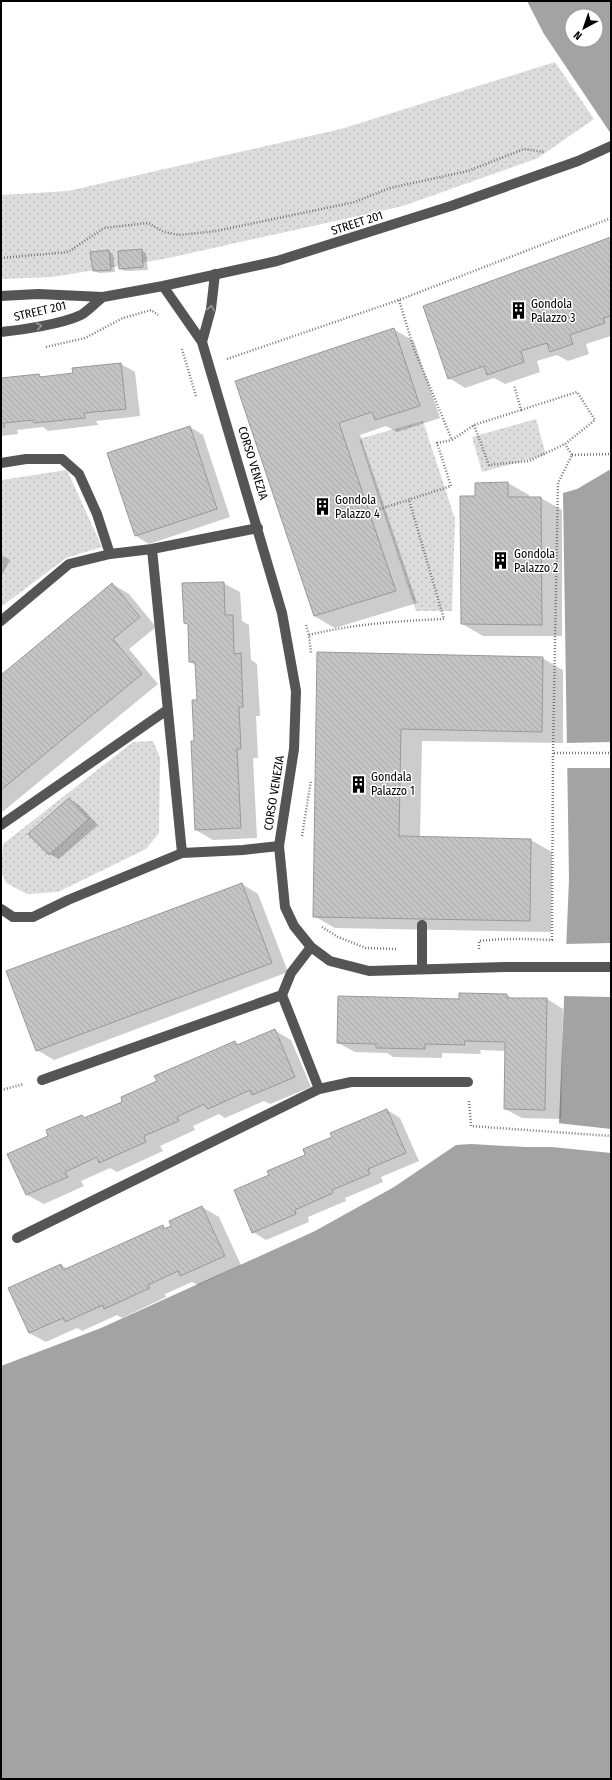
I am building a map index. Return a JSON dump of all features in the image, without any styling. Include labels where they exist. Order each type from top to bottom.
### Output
[{"type":"street","name":"STREET 201","points":[[1,296],[38,294],[103,297],[163,286],[283,259],[452,206],[578,161],[611,146]]},
{"type":"street","points":[[202,342],[211,310],[215,274]]},
{"type":"street","name":"CORSO VENEZIA","points":[[163,286],[202,342],[282,613],[296,691],[294,749],[279,846],[285,907],[294,926],[311,947],[330,961],[369,971],[505,967],[611,967]]},
{"type":"street","name":"STREET 201","points":[[1,332],[15,331],[55,322],[81,314],[103,297]]},
{"type":"street","points":[[1,463],[26,459],[62,459],[80,474],[97,514],[110,554]]},
{"type":"street","points":[[1,621],[69,564],[110,554],[152,549],[258,528]]},
{"type":"street","points":[[152,549],[182,853]]},
{"type":"street","points":[[1,825],[168,710]]},
{"type":"street","points":[[1,909],[13,917],[33,917],[68,900],[182,853],[243,850],[279,846]]},
{"type":"street","points":[[422,925],[422,969]]},
{"type":"street","points":[[311,947],[290,973],[282,995],[319,1090]]},
{"type":"street","points":[[42,1080],[282,995]]},
{"type":"street","points":[[17,1238],[319,1090],[351,1082],[468,1082]]},
{"type":"path","points":[[1,258],[68,252],[104,228],[148,223],[164,232],[179,235],[216,231],[355,202],[390,188],[468,170],[524,149],[548,152]]},
{"type":"path","points":[[225,359],[399,300],[611,218]]},
{"type":"path","points":[[399,300],[414,349],[452,440]]},
{"type":"path","points":[[38,348],[85,338],[123,318],[151,310],[161,318]]},
{"type":"path","points":[[180,344],[198,402]]},
{"type":"path","points":[[514,385],[521,410]]},
{"type":"path","points":[[377,510],[451,486],[437,444],[452,440],[474,425],[577,392],[595,420],[565,444],[530,462],[489,465],[474,425]]},
{"type":"path","points":[[565,444],[572,455]]},
{"type":"path","points":[[572,455],[611,454]]},
{"type":"path","points":[[479,951],[479,941],[508,938],[552,940],[553,753],[558,483],[572,455]]},
{"type":"path","points":[[309,635],[344,627],[402,620],[444,619],[409,500]]},
{"type":"path","points":[[553,753],[611,753]]},
{"type":"path","points":[[468,1082],[471,1126],[611,1136]]},
{"type":"path","points":[[1,1156],[1,1167]]},
{"type":"shaded area","points":[[527,1],[611,1],[611,134],[544,34]]},
{"type":"shaded area","points":[[555,62],[594,119],[538,158],[403,206],[164,259],[52,277],[1,279],[1,195],[68,191],[341,129]]},
{"type":"shaded area","points":[[536,419],[546,455],[482,472],[472,437]]},
{"type":"shaded area","points":[[423,421],[455,519],[452,611],[416,611],[359,439]]},
{"type":"shaded area","points":[[611,469],[611,1779],[1,1779],[1,1366],[101,1328],[315,1231],[394,1187],[456,1145],[471,1144],[558,1147],[569,879],[563,493],[577,489]]},
{"type":"shaded area","points":[[67,470],[102,547],[66,558],[1,607],[1,480]]},
{"type":"shaded area","points":[[153,741],[160,758],[159,833],[146,849],[58,892],[27,894],[6,883],[1,871],[3,844],[133,742]]},
{"type":"pier","points":[[611,742],[611,768],[566,768],[565,743]]},
{"type":"pier","points":[[611,943],[611,997],[563,996],[565,944]]},
{"type":"pier","points":[[557,1123],[611,1129],[611,1153],[542,1146],[556,1145]]},
{"type":"building","name":"Gondola Palazzo 3","points":[[611,237],[611,316],[603,318],[605,323],[570,335],[573,344],[550,352],[547,343],[521,351],[524,362],[487,375],[484,366],[448,379],[423,306]]},
{"type":"building","points":[[142,249],[143,267],[119,269],[118,251]]},
{"type":"building","points":[[109,250],[111,270],[93,271],[90,252]]},
{"type":"building","name":"Gondola Palazzo 4","points":[[394,328],[420,406],[375,420],[372,412],[339,423],[396,591],[314,616],[235,381]]},
{"type":"building","points":[[121,363],[126,409],[84,413],[85,418],[34,423],[33,420],[4,423],[5,427],[1,427],[1,378],[39,374],[40,377],[73,373],[72,368]]},
{"type":"building","points":[[190,426],[217,509],[135,536],[107,453]]},
{"type":"building","name":"Gondola Palazzo 2","points":[[508,482],[508,497],[541,497],[542,625],[461,624],[460,496],[475,496],[475,483]]},
{"type":"building","points":[[224,582],[225,615],[233,615],[234,654],[241,653],[243,707],[239,707],[241,749],[237,749],[241,828],[195,830],[191,741],[194,741],[192,700],[197,700],[195,662],[189,662],[188,624],[184,623],[182,583]]},
{"type":"building","points":[[112,583],[140,617],[113,639],[142,674],[1,790],[1,675]]},
{"type":"building","name":"Gondala Palazzo 1","points":[[317,652],[543,657],[542,732],[401,729],[399,836],[531,839],[530,921],[313,917]]},
{"type":"building","points":[[69,798],[89,819],[49,855],[28,834]]},
{"type":"building","points":[[242,883],[272,963],[36,1051],[6,971]]},
{"type":"building","points":[[459,993],[507,994],[507,998],[547,998],[545,1110],[504,1109],[505,1042],[464,1041],[465,1045],[425,1044],[425,1049],[376,1048],[376,1044],[337,1043],[338,996],[459,999]]},
{"type":"building","points":[[275,1029],[295,1077],[252,1095],[250,1090],[208,1109],[204,1104],[177,1117],[179,1121],[144,1136],[146,1142],[99,1163],[97,1157],[65,1172],[68,1177],[26,1195],[7,1154],[48,1136],[46,1130],[82,1115],[84,1118],[122,1102],[121,1097],[157,1081],[154,1076],[235,1041],[237,1045]]},
{"type":"building","points":[[387,1109],[406,1153],[368,1169],[370,1174],[332,1190],[333,1193],[295,1210],[296,1214],[252,1233],[234,1190],[269,1175],[267,1171],[305,1155],[303,1149],[332,1137],[330,1133]]},
{"type":"building","points":[[202,1206],[225,1256],[180,1276],[178,1271],[148,1285],[150,1288],[104,1309],[103,1305],[65,1322],[63,1318],[29,1333],[8,1288],[61,1264],[63,1270],[163,1225],[164,1229],[171,1226],[169,1221]]},
{"type":"place","name":"Gondola Palazzo 3","points":[[518,311]]},
{"type":"place","name":"Gondola Palazzo 4","points":[[322,507]]},
{"type":"place","name":"Gondola Palazzo 2","points":[[501,561]]},
{"type":"place","name":"Gondala Palazzo 1","points":[[358,784]]}]
